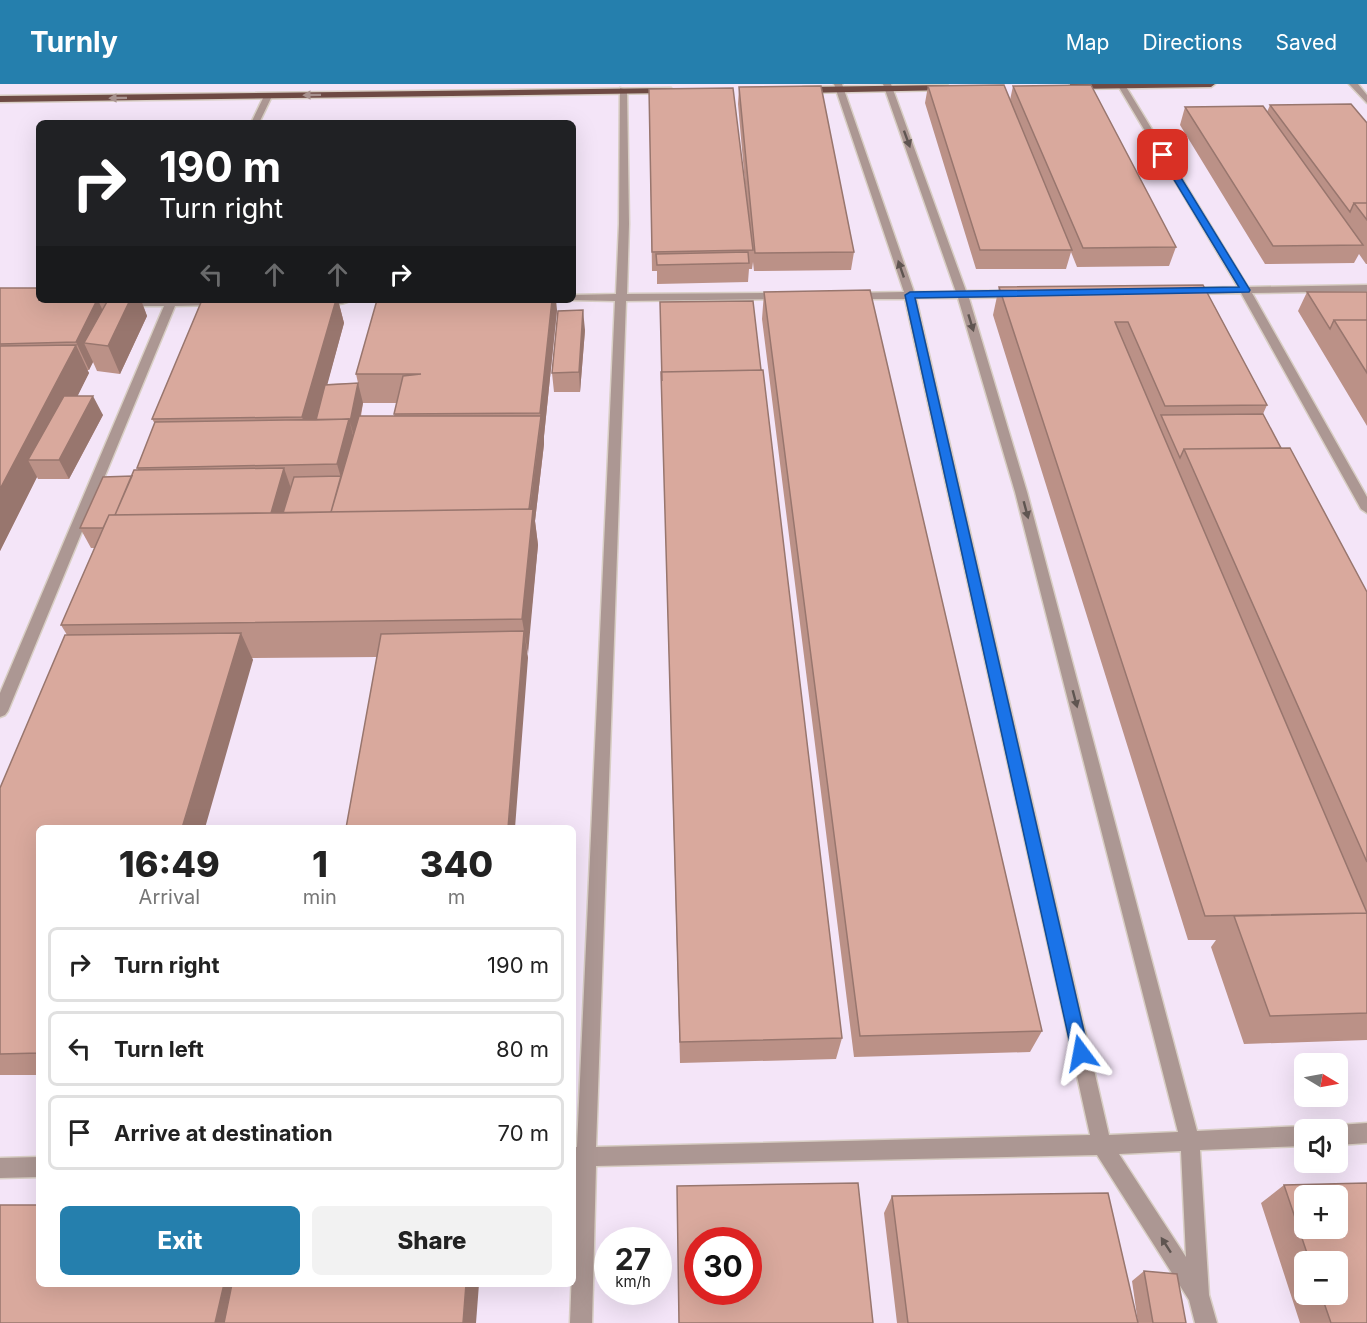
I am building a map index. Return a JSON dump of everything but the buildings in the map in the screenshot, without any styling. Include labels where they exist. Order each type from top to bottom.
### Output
[{"type":"main road","points":[[1063,86],[1211,84]]},
{"type":"main road","points":[[794,90],[839,87],[958,88]]},
{"type":"main road","points":[[0,99],[680,90]]},
{"type":"street","points":[[1353,84],[1367,100]]},
{"type":"street","points":[[1121,85],[1245,290],[1367,509]]},
{"type":"street","points":[[839,87],[910,295],[1102,1145],[1198,1295]]},
{"type":"street","points":[[888,87],[962,294],[1021,492],[1190,1141],[1198,1295],[1206,1323]]},
{"type":"street","points":[[581,1323],[579,1157],[624,224],[623,90]]},
{"type":"street","points":[[256,120],[268,96]]},
{"type":"street","points":[[1174,291],[1367,288]]},
{"type":"street","points":[[840,296],[1033,293]]},
{"type":"street","points":[[576,298],[794,296]]},
{"type":"street","points":[[107,304],[128,303]]},
{"type":"street","points":[[0,711],[170,303]]},
{"type":"street","points":[[1348,1134],[1367,1133]]},
{"type":"street","points":[[579,1157],[1102,1145],[1294,1136]]},
{"type":"street","points":[[0,1168],[36,1167]]},
{"type":"shaded area","points":[[0,84],[1367,84],[1367,1323],[0,1323]]},
{"type":"route","points":[[1081,1053],[910,295],[1245,290],[1163,155]]}]
